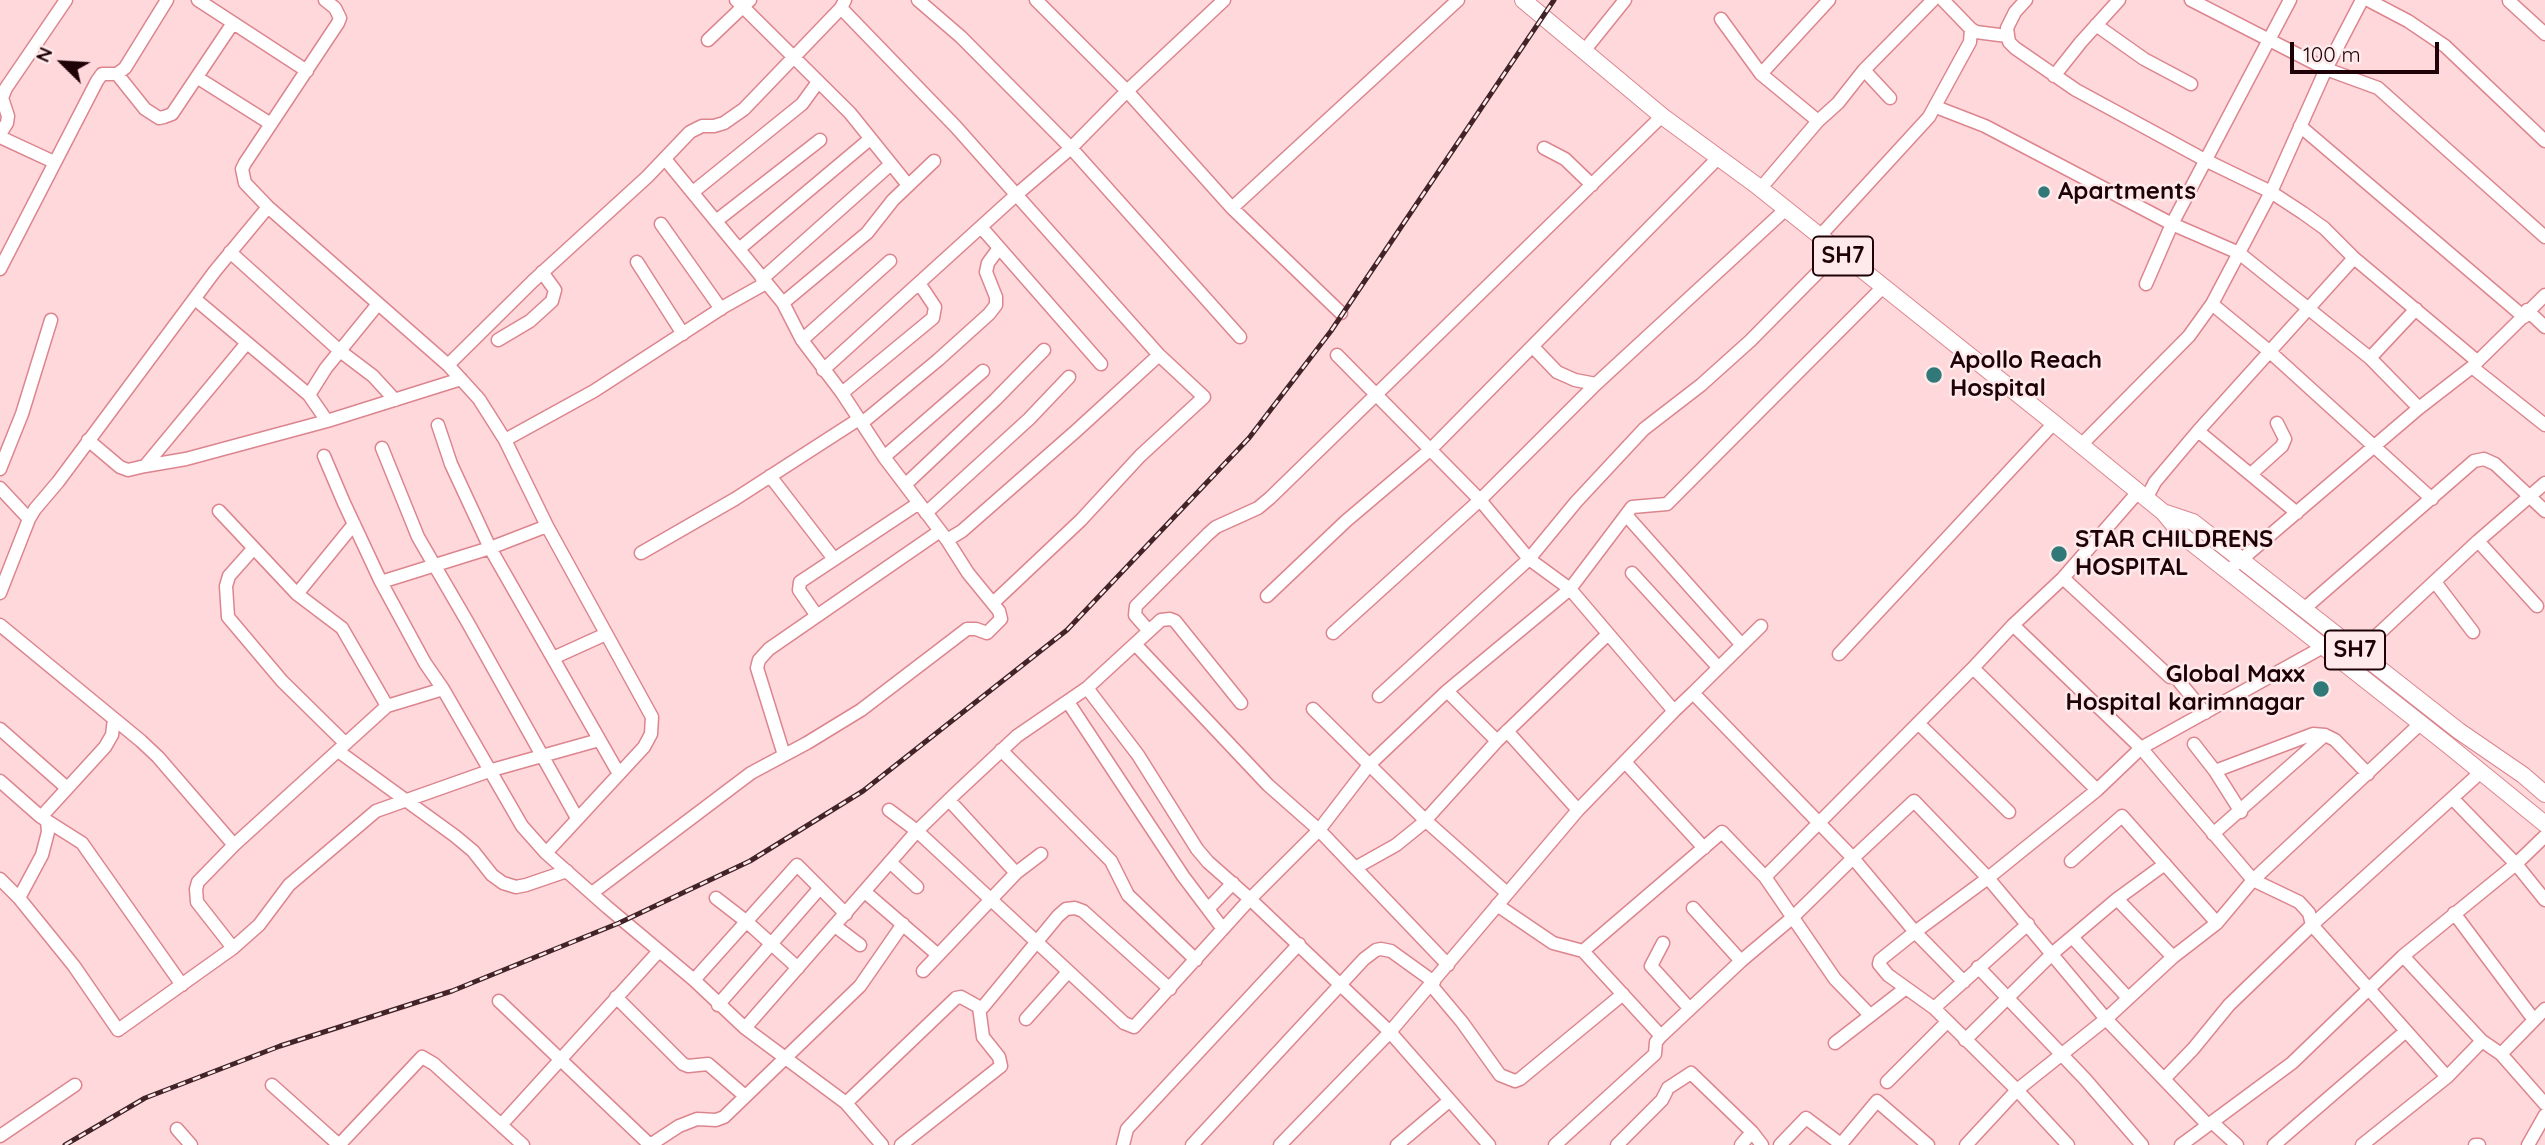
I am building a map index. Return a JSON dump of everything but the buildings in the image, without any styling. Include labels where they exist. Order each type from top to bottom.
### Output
[{"type":"main road","name":"SH7","points":[[1523,0],[1662,116],[1719,157],[1838,253],[1884,286],[2142,496],[2163,512],[2193,522],[2234,565],[2323,647],[2482,771],[2545,824]]},
{"type":"main road","name":"SH7","points":[[2234,565],[2305,608],[2459,732],[2523,775],[2545,794]]},
{"type":"street","points":[[54,162],[0,136],[8,116],[2,98],[6,88],[66,0]]},
{"type":"street","points":[[0,269],[97,81],[102,75],[117,74],[129,62],[167,0]]},
{"type":"street","points":[[198,0],[307,71]]},
{"type":"street","points":[[325,0],[335,8],[340,18],[242,169],[245,183],[268,207],[449,365],[479,399],[505,439],[547,526],[652,717],[648,740],[546,853]]},
{"type":"street","points":[[918,0],[961,37],[1071,148],[1240,337]]},
{"type":"street","points":[[1036,0],[1126,91],[1232,208],[1341,313]]},
{"type":"street","points":[[823,370],[1071,148],[1126,91],[1224,0]]},
{"type":"street","points":[[1232,208],[1458,0]]},
{"type":"street","points":[[1584,51],[1625,0]]},
{"type":"street","points":[[1761,74],[1829,0]]},
{"type":"street","points":[[1760,189],[1818,121],[1838,103],[1864,70],[1933,0]]},
{"type":"street","points":[[1942,0],[1976,32],[2007,36]]},
{"type":"street","points":[[2026,0],[2010,20],[2007,36],[2014,48],[2054,76],[2113,111],[2271,192],[2324,228],[2354,258],[2416,309],[2545,425]]},
{"type":"street","points":[[2054,76],[2119,0]]},
{"type":"street","points":[[2190,0],[2326,69],[2378,88],[2545,237]]},
{"type":"street","points":[[2146,284],[2172,224],[2290,0]]},
{"type":"street","points":[[2081,445],[2189,336],[2212,304],[2271,192],[2326,69],[2362,0]]},
{"type":"street","points":[[2368,0],[2408,21],[2445,46],[2545,141]]},
{"type":"street","points":[[2509,1],[2545,34]]},
{"type":"street","points":[[708,40],[743,3],[792,57],[850,113],[908,185]]},
{"type":"street","points":[[449,365],[542,272],[665,159],[690,132],[702,126],[714,126],[724,122],[744,109],[843,4],[1159,355],[1204,397],[1140,456],[1081,520],[993,603]]},
{"type":"street","points":[[1721,19],[1761,74],[1818,121]]},
{"type":"street","points":[[117,74],[145,109],[159,118],[172,114],[233,23]]},
{"type":"street","points":[[2096,25],[2144,60],[2190,84]]},
{"type":"street","points":[[1819,237],[1936,107],[1970,42],[1971,29]]},
{"type":"street","points":[[1864,70],[1890,98]]},
{"type":"street","points":[[198,78],[271,124]]},
{"type":"street","points":[[693,192],[802,104],[818,82]]},
{"type":"street","points":[[1936,107],[1985,126],[2172,224],[2239,253],[2370,358],[2419,408]]},
{"type":"street","points":[[1148,630],[1135,615],[1136,606],[1216,527],[1247,514],[1270,498],[1662,116]]},
{"type":"street","points":[[2300,126],[2545,327]]},
{"type":"street","points":[[739,249],[870,139]]},
{"type":"street","points":[[716,221],[820,140]]},
{"type":"street","points":[[1544,148],[1565,159],[1592,185]]},
{"type":"street","points":[[1267,596],[1346,522],[1431,449],[1719,157]]},
{"type":"street","points":[[592,892],[729,789],[861,710],[967,629],[987,633],[1001,619],[993,603],[968,573],[802,340],[783,303],[665,159]]},
{"type":"street","points":[[783,303],[867,233],[908,185],[934,161]]},
{"type":"street","points":[[505,439],[594,391],[764,281],[891,164]]},
{"type":"street","points":[[0,593],[29,519],[230,252],[268,207]]},
{"type":"street","points":[[1333,633],[1480,500],[1596,384],[1786,209]]},
{"type":"street","points":[[661,224],[722,309]]},
{"type":"street","points":[[981,227],[1101,364]]},
{"type":"street","points":[[641,553],[860,421],[938,360],[996,305],[996,297],[986,272],[988,263],[999,248]]},
{"type":"street","points":[[230,252],[340,351],[373,376],[395,400]]},
{"type":"street","points":[[1379,696],[1529,559],[1576,502],[1644,429],[1701,385],[1740,350],[1838,253]]},
{"type":"street","points":[[1765,877],[2142,496],[2354,258]]},
{"type":"street","points":[[802,340],[890,261]]},
{"type":"street","points":[[638,262],[683,334]]},
{"type":"street","points":[[498,340],[530,321],[552,302],[555,290],[542,272]]},
{"type":"street","points":[[842,393],[933,318],[935,307],[919,283]]},
{"type":"street","points":[[889,810],[917,831],[1124,1023],[1134,1027],[1250,899],[1318,830],[1369,765],[1447,691],[1570,589],[1632,507],[1667,504],[1884,286]]},
{"type":"street","points":[[2234,565],[2475,364],[2545,295]]},
{"type":"street","points":[[195,299],[309,396],[327,421]]},
{"type":"street","points":[[309,396],[340,351],[378,304]]},
{"type":"street","points":[[2212,304],[2269,351],[2432,499]]},
{"type":"street","points":[[2370,358],[2416,309]]},
{"type":"street","points":[[0,469],[22,414],[51,320]]},
{"type":"street","points":[[145,466],[246,344]]},
{"type":"street","points":[[1533,347],[1557,372],[1575,380],[1596,384]]},
{"type":"street","points":[[906,484],[1044,350]]},
{"type":"street","points":[[784,755],[757,668],[759,660],[769,649],[944,536],[962,531],[1159,355]]},
{"type":"street","points":[[1337,355],[1480,500],[1529,559],[1570,589],[1674,711]]},
{"type":"street","points":[[884,457],[983,371]]},
{"type":"street","points":[[817,616],[799,586],[804,579],[922,508],[1029,419],[1069,377]]},
{"type":"street","points":[[88,440],[120,467],[128,470],[186,459],[327,421],[461,379]]},
{"type":"street","points":[[1839,654],[2054,423]]},
{"type":"street","points":[[2250,474],[2282,446],[2285,439],[2277,423]]},
{"type":"street","points":[[438,425],[451,464],[490,548],[619,774]]},
{"type":"street","points":[[2198,431],[2297,513]]},
{"type":"street","points":[[382,449],[410,522],[577,818]]},
{"type":"street","points":[[324,456],[381,582],[425,663],[492,770],[522,826],[546,853],[694,980],[745,1028],[846,1103],[881,1145]]},
{"type":"street","points":[[2305,608],[2474,461],[2484,459],[2495,464],[2545,510]]},
{"type":"street","points":[[770,476],[834,559]]},
{"type":"street","points":[[2358,653],[2478,541],[2545,483]]},
{"type":"street","points":[[0,488],[29,519]]},
{"type":"street","points":[[219,511],[297,594],[341,628],[387,706]]},
{"type":"street","points":[[1626,515],[1741,644]]},
{"type":"street","points":[[297,594],[354,523]]},
{"type":"street","points":[[381,582],[490,548],[547,526]]},
{"type":"street","points":[[2478,541],[2537,606]]},
{"type":"street","points":[[253,549],[229,576],[226,586],[228,617],[341,747],[404,800],[429,815],[473,850],[492,875],[503,883],[516,887],[567,871]]},
{"type":"street","points":[[1632,573],[1718,667]]},
{"type":"street","points":[[2063,578],[2171,676],[2205,713]]},
{"type":"street","points":[[2435,583],[2473,632]]},
{"type":"street","points":[[745,1028],[917,831],[1017,736],[1087,688],[1148,630],[1166,618],[1175,621],[1241,703]]},
{"type":"street","points":[[0,625],[158,757],[234,845]]},
{"type":"street","points":[[2013,625],[2141,748],[2253,880],[2294,898],[2309,913],[2312,925],[2447,1077]]},
{"type":"street","points":[[1280,1145],[1433,984],[1578,810],[1761,626]]},
{"type":"street","points":[[553,658],[606,634]]},
{"type":"street","points":[[1355,867],[1396,845],[1425,820],[1502,736],[1608,634]]},
{"type":"street","points":[[1135,644],[1268,785],[1318,830],[1448,965]]},
{"type":"street","points":[[2067,1145],[2017,1090],[1946,1023],[1934,1008],[1888,975],[1879,964],[1915,932],[1988,878],[2096,790],[2141,748],[2323,647]]},
{"type":"street","points":[[1973,668],[2096,790]]},
{"type":"street","points":[[1087,688],[1138,755],[1208,862],[1299,944],[1390,1032],[1489,1145]]},
{"type":"street","points":[[233,948],[197,902],[198,882],[234,845],[387,706],[443,689]]},
{"type":"street","points":[[1447,691],[1502,736],[1578,810]]},
{"type":"street","points":[[1693,693],[1819,821],[1915,932],[1964,982]]},
{"type":"street","points":[[1068,702],[1144,818],[1223,929]]},
{"type":"street","points":[[1312,709],[1425,820],[1507,893]]},
{"type":"street","points":[[44,819],[110,741],[114,719]]},
{"type":"street","points":[[1918,723],[2008,812]]},
{"type":"street","points":[[1966,1145],[2017,1090],[2106,1019],[2174,957],[2217,923],[2253,880],[2420,724]]},
{"type":"street","points":[[0,729],[68,788]]},
{"type":"street","points":[[2215,771],[2313,734],[2325,735],[2335,740],[2368,774]]},
{"type":"street","points":[[2214,834],[2325,735]]},
{"type":"street","points":[[0,879],[19,898],[74,966],[118,1030],[233,948],[259,925],[289,885],[376,811],[492,770],[599,740]]},
{"type":"street","points":[[2194,744],[2241,812]]},
{"type":"street","points":[[1001,750],[1111,861],[1128,895],[1196,960]]},
{"type":"street","points":[[1625,762],[1704,848]]},
{"type":"street","points":[[2164,1079],[2229,1005],[2312,925],[2482,771]]},
{"type":"street","points":[[0,781],[44,819],[82,844],[182,985]]},
{"type":"street","points":[[2453,799],[2516,864],[2545,900]]},
{"type":"street","points":[[949,800],[1016,873]]},
{"type":"street","points":[[1555,1145],[1655,1054],[1656,1042],[1661,1036],[1741,961],[1792,918],[1914,801],[1988,878],[2106,1019],[2206,1123],[2213,1123],[2237,1145]]},
{"type":"street","points":[[2071,861],[2122,816],[2217,923]]},
{"type":"street","points":[[19,898],[42,855],[48,832],[44,819]]},
{"type":"street","points":[[1583,951],[1722,832],[1765,877],[1835,979],[1870,1015]]},
{"type":"street","points":[[2181,1145],[2292,1063],[2403,956],[2516,864],[2545,836]]},
{"type":"street","points":[[923,971],[1016,873],[1041,855]]},
{"type":"street","points":[[890,862],[917,887]]},
{"type":"street","points":[[1965,1040],[2053,953],[2117,899],[2165,864]]},
{"type":"street","points":[[694,980],[797,865],[846,914]]},
{"type":"street","points":[[1208,909],[1233,883]]},
{"type":"street","points":[[718,1004],[820,889]]},
{"type":"street","points":[[865,892],[938,956]]},
{"type":"street","points":[[716,898],[798,968]]},
{"type":"street","points":[[2117,899],[2174,957]]},
{"type":"street","points":[[1497,905],[1553,943],[1583,951],[1661,1036]]},
{"type":"street","points":[[979,1007],[988,1002],[1058,916],[1066,909],[1075,908],[1083,911],[1170,989]]},
{"type":"street","points":[[1693,908],[1741,961]]},
{"type":"street","points":[[2454,913],[2534,1020]]},
{"type":"street","points":[[499,1001],[650,1145],[679,1126],[697,1119],[716,1120],[724,1117],[860,986],[903,924]]},
{"type":"street","points":[[1934,1008],[2028,924]]},
{"type":"street","points":[[835,926],[860,945]]},
{"type":"street","points":[[2072,937],[2128,998]]},
{"type":"street","points":[[1663,943],[1651,966],[1690,1009]]},
{"type":"street","points":[[1123,1145],[1127,1129],[1299,944]]},
{"type":"street","points":[[1192,1145],[1364,959],[1381,948],[1391,951],[1433,984],[1500,1075],[1515,1081],[1623,995]]},
{"type":"street","points":[[501,1125],[659,951]]},
{"type":"street","points":[[2403,956],[2482,1041],[2501,1054],[2543,1108],[2528,1145]]},
{"type":"street","points":[[1978,967],[2142,1145]]},
{"type":"street","points":[[1026,1019],[1068,972]]},
{"type":"street","points":[[1835,1043],[1906,988]]},
{"type":"street","points":[[616,997],[682,1063],[688,1066],[708,1064],[745,1096]]},
{"type":"street","points":[[846,1103],[956,998],[961,997],[979,1007]]},
{"type":"street","points":[[901,1145],[1001,1066],[999,1057],[983,1037],[979,1007]]},
{"type":"street","points":[[2501,1054],[2545,1009]]},
{"type":"street","points":[[1886,1082],[1946,1023]]},
{"type":"street","points":[[2274,1145],[2406,1031]]},
{"type":"street","points":[[2362,1145],[2447,1077],[2482,1041]]},
{"type":"street","points":[[272,1085],[339,1145],[422,1057],[434,1064],[523,1145]]},
{"type":"street","points":[[1617,1145],[1662,1100],[1668,1088],[1691,1073],[1762,1145]]},
{"type":"street","points":[[1,1134],[75,1085]]},
{"type":"street","points":[[1397,1145],[1449,1101]]},
{"type":"street","points":[[1780,1145],[1806,1118],[1841,1145],[1877,1101],[1928,1145]]},
{"type":"street","points":[[177,1129],[191,1145]]},
{"type":"street","points":[[1741,1145],[1752,1132]]},
{"type":"street","points":[[317,1145],[328,1135]]},
{"type":"railway","points":[[65,1145],[145,1098],[280,1046],[452,991],[619,923],[750,861],[863,791],[1067,630],[1249,438],[1331,331],[1554,0]]},
{"type":"place","name":"Apartments","points":[[2044,192]]},
{"type":"place","name":"Apollo Reach Hospital","points":[[1934,375]]},
{"type":"place","name":"STAR CHILDRENS HOSPITAL","points":[[2059,554]]},
{"type":"place","name":"Global Maxx Hospital karimnagar","points":[[2321,689]]}]
